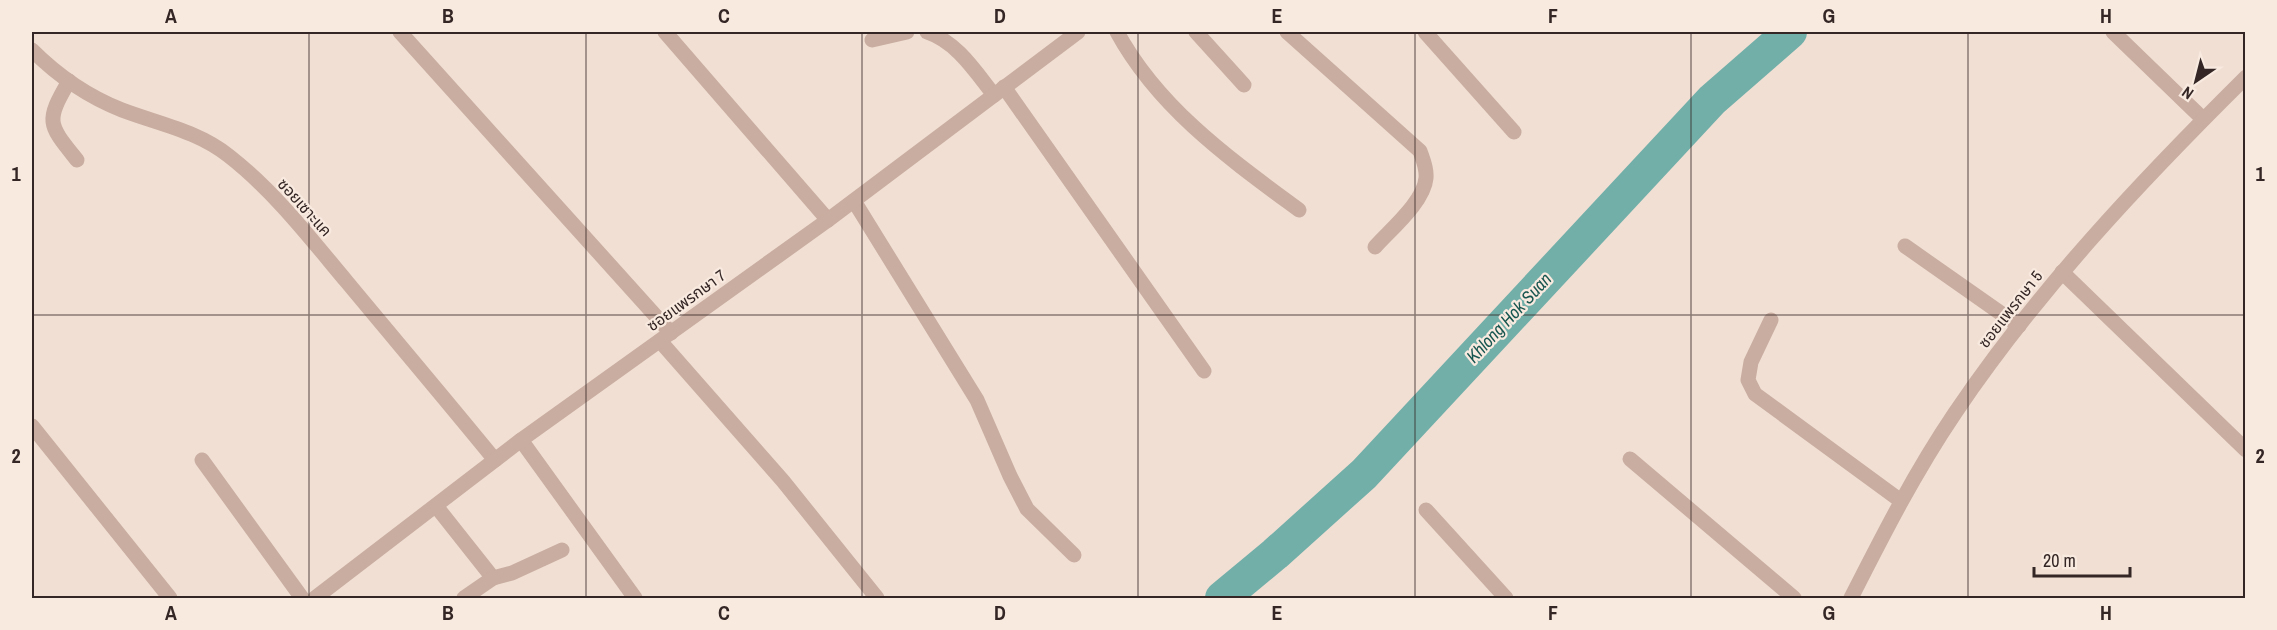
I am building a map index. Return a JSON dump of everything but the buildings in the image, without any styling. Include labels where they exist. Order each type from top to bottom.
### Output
[{"type":"street","points":[[400,32],[665,337],[877,598]]},
{"type":"street","points":[[665,32],[828,220]]},
{"type":"street","points":[[872,40],[907,32]]},
{"type":"street","points":[[927,32],[943,38],[999,91],[1204,371]]},
{"type":"street","name":"ซอยแพรกษา 7","points":[[315,598],[521,440],[854,201],[1078,32]]},
{"type":"street","points":[[1117,32],[1128,53],[1150,83],[1181,116],[1228,158],[1299,210]]},
{"type":"street","points":[[1196,32],[1244,85]]},
{"type":"street","points":[[1287,32],[1420,151],[1425,166],[1426,181],[1417,201],[1375,247]]},
{"type":"street","points":[[1425,32],[1514,132]]},
{"type":"street","points":[[2113,32],[2203,119]]},
{"type":"street","name":"ซอยเซาะแค","points":[[32,50],[69,81],[95,97],[121,110],[199,137],[228,155],[289,214],[495,460]]},
{"type":"street","name":"ซอยแพรกษา 5","points":[[1851,598],[1901,501],[1954,414],[2019,326],[2062,272],[2203,119],[2246,77]]},
{"type":"street","points":[[69,81],[56,103],[52,120],[58,136],[77,160]]},
{"type":"street","points":[[854,201],[977,399],[1010,476],[1027,509],[1074,555]]},
{"type":"street","points":[[1905,246],[2019,326]]},
{"type":"street","points":[[2062,272],[2246,450]]},
{"type":"street","points":[[1771,320],[1751,362],[1748,380],[1755,394],[1901,501]]},
{"type":"street","points":[[32,426],[170,598]]},
{"type":"street","points":[[521,440],[635,598]]},
{"type":"street","points":[[1630,459],[1794,598]]},
{"type":"street","points":[[202,460],[302,598]]},
{"type":"street","points":[[436,506],[493,578]]},
{"type":"street","points":[[1426,510],[1506,598]]},
{"type":"street","points":[[464,598],[493,578],[512,573],[562,550]]},
{"type":"waterway","name":"Khlong Hok Suan","points":[[1222,598],[1364,474],[1712,100],[1790,32]]}]
